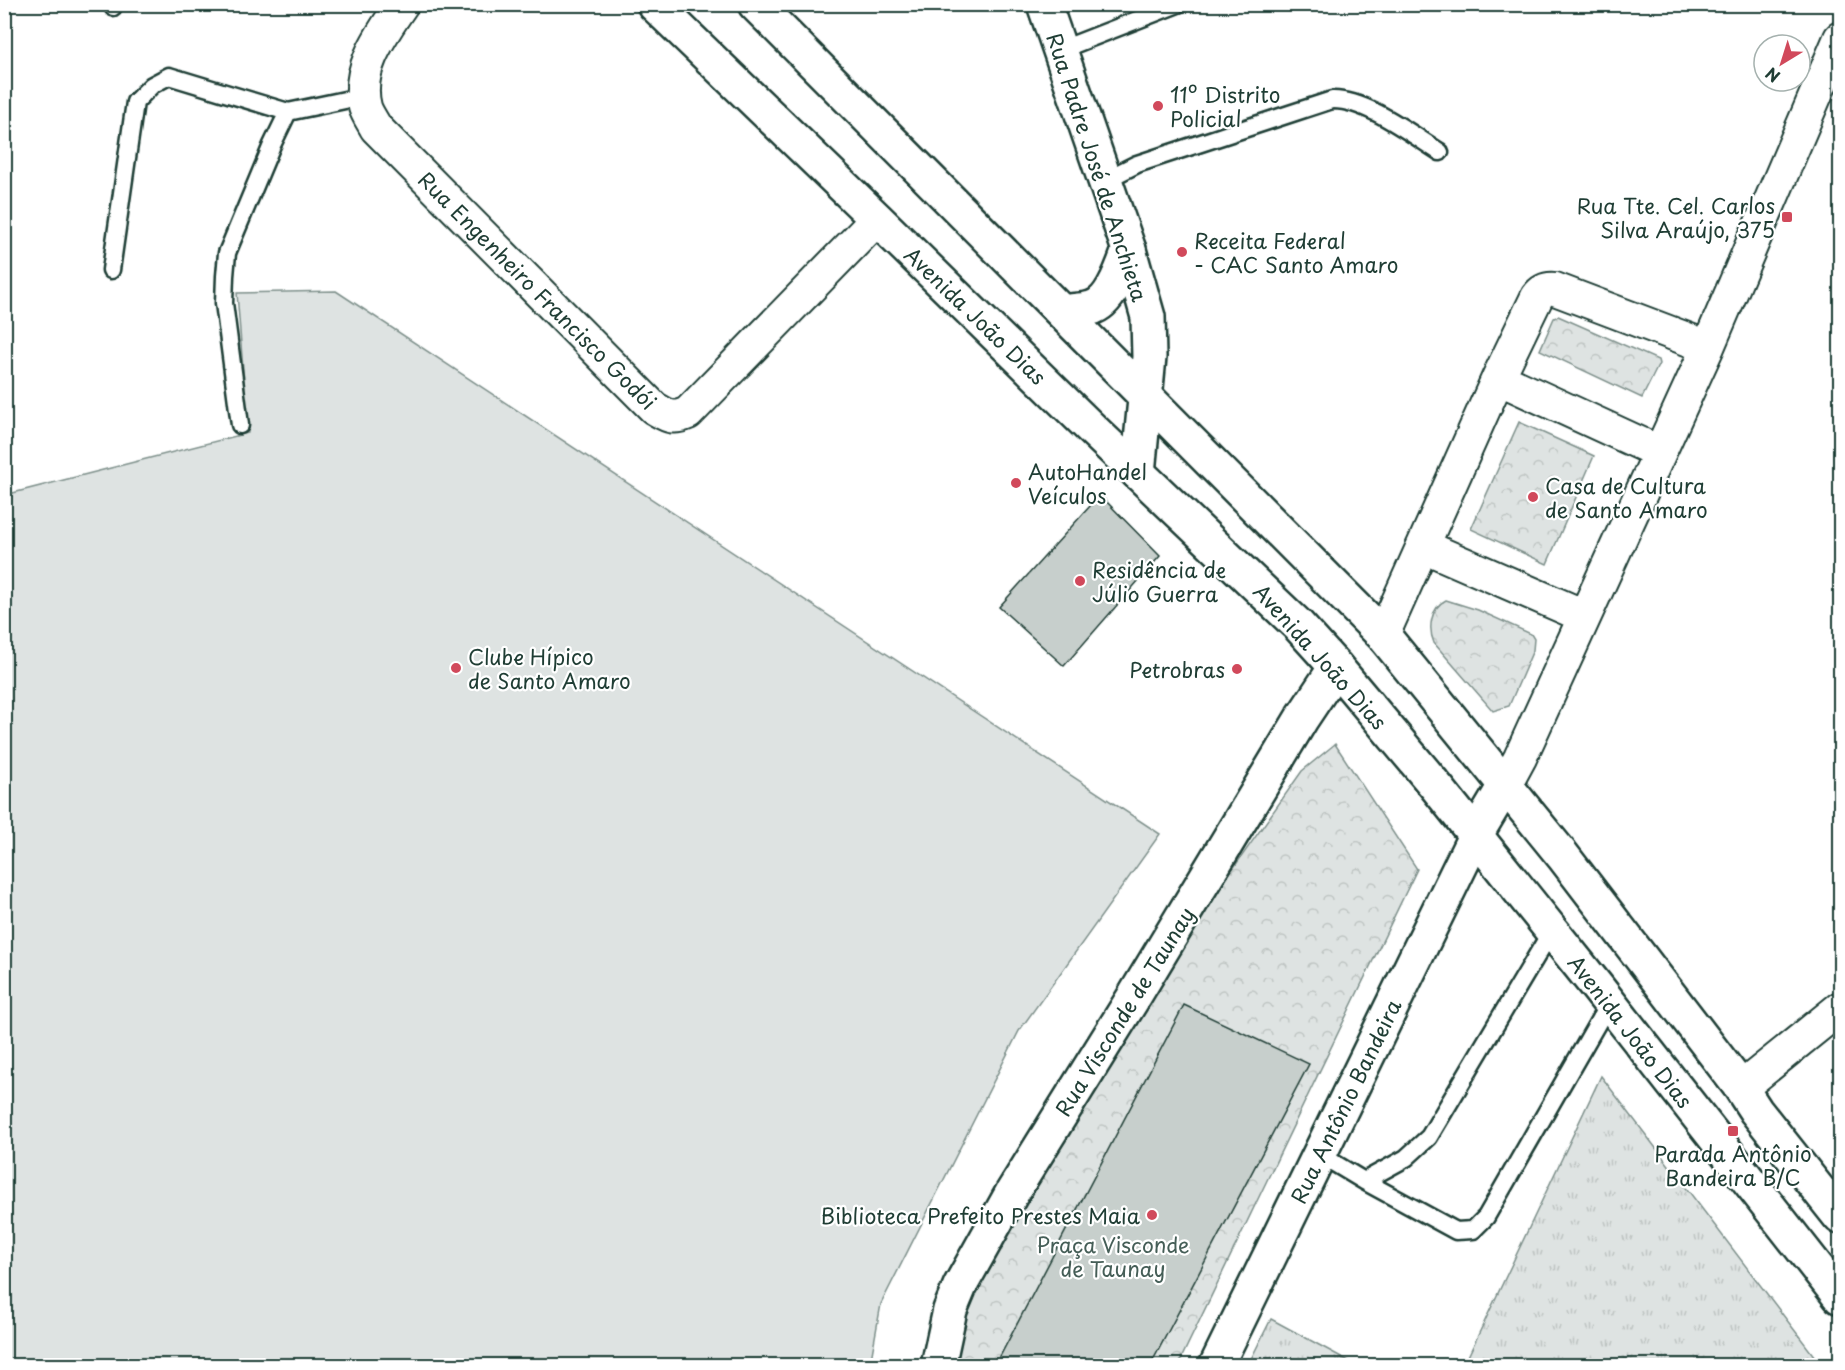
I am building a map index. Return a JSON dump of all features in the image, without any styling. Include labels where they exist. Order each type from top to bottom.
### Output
[{"type":"main road","name":"Avenida João Dias","points":[[654,4],[1298,625],[1336,667],[1552,930],[1840,1297]]},
{"type":"main road","points":[[755,4],[1383,635],[1563,856],[1741,1088],[1756,1111],[1840,1217]]},
{"type":"main road","name":"Rua Padre José de Anchieta","points":[[1044,4],[1130,250],[1148,317],[1149,357],[1138,473]]},
{"type":"main road","points":[[1062,312],[1098,305],[1117,281],[1130,250]]},
{"type":"main road","name":"Rua Visconde de Taunay","points":[[938,1365],[950,1310],[960,1286],[1012,1193],[1302,718],[1336,667]]},
{"type":"main road","name":"Rua Antônio Bandeira","points":[[1216,1365],[1475,836],[1506,784]]},
{"type":"street","name":"Rua Engenheiro Francisco Godói","points":[[402,4],[368,59],[363,83],[365,108],[376,128],[654,408],[667,416],[677,418],[688,413],[877,219]]},
{"type":"street","points":[[1506,784],[1521,758],[1708,347],[1840,38]]},
{"type":"street","points":[[1383,635],[1498,378],[1541,291],[1548,288],[1555,289],[1708,347]]},
{"type":"street","points":[[1498,378],[1659,452]]},
{"type":"street","points":[[1424,546],[1584,616]]},
{"type":"street","points":[[1741,1088],[1840,1008]]},
{"type":"lane","points":[[1060,50],[1178,4]]},
{"type":"lane","points":[[111,270],[135,102],[152,85],[170,76],[288,112],[364,96]]},
{"type":"lane","points":[[1105,180],[1137,164],[1332,100],[1357,103],[1440,152]]},
{"type":"lane","points":[[240,425],[224,303],[227,253],[288,112]]},
{"type":"lane","points":[[1364,1181],[1406,1158],[1429,1137],[1552,930]]},
{"type":"lane","points":[[1319,1154],[1456,1231],[1473,1230],[1486,1217],[1609,1003]]},
{"type":"green space","name":"Clube Hípico de Santo Amaro","points":[[336,291],[1160,834],[1019,1031],[881,1304],[870,1365],[5,1365],[4,501],[9,494],[248,433],[237,293]]},
{"type":"green space","points":[[1558,316],[1658,360],[1659,364],[1642,398],[1540,350],[1554,318]]},
{"type":"green space","points":[[1519,422],[1594,456],[1547,564],[1471,529]]},
{"type":"green space","points":[[1446,600],[1478,610],[1531,634],[1534,639],[1533,650],[1509,706],[1493,711],[1434,643],[1431,632],[1432,619],[1437,608]]},
{"type":"green space","name":"Praça Visconde de Taunay","points":[[1335,744],[1417,869],[1178,1365],[943,1366],[952,1320],[1141,999],[1302,771]]},
{"type":"green space","points":[[1601,1076],[1821,1365],[1464,1365]]},
{"type":"green space","points":[[1271,1319],[1356,1365],[1248,1365]]},
{"type":"building","name":"Residência de Júlio Guerra","points":[[1100,495],[1160,556],[1064,666],[999,607]]},
{"type":"building","name":"Biblioteca Prefeito Prestes Maia","points":[[1184,1005],[1309,1064],[1150,1366],[995,1366]]},
{"type":"place","name":"11º Distrito Policial","points":[[1158,106]]},
{"type":"place","name":"Rua Tte. Cel. Carlos Silva Araújo, 375","points":[[1787,217]]},
{"type":"place","name":"Receita Federal - CAC Santo Amaro","points":[[1182,252]]},
{"type":"place","name":"AutoHandel Veículos","points":[[1016,483]]},
{"type":"place","name":"Casa de Cultura de Santo Amaro","points":[[1533,497]]},
{"type":"place","name":"Residência de Júlio Guerra","points":[[1080,581]]},
{"type":"place","name":"Clube Hípico de Santo Amaro","points":[[456,668]]},
{"type":"place","name":"Petrobras","points":[[1237,669]]},
{"type":"place","name":"Parada Antônio Bandeira B/C","points":[[1733,1131]]},
{"type":"place","name":"Biblioteca Prefeito Prestes Maia","points":[[1152,1215]]}]
